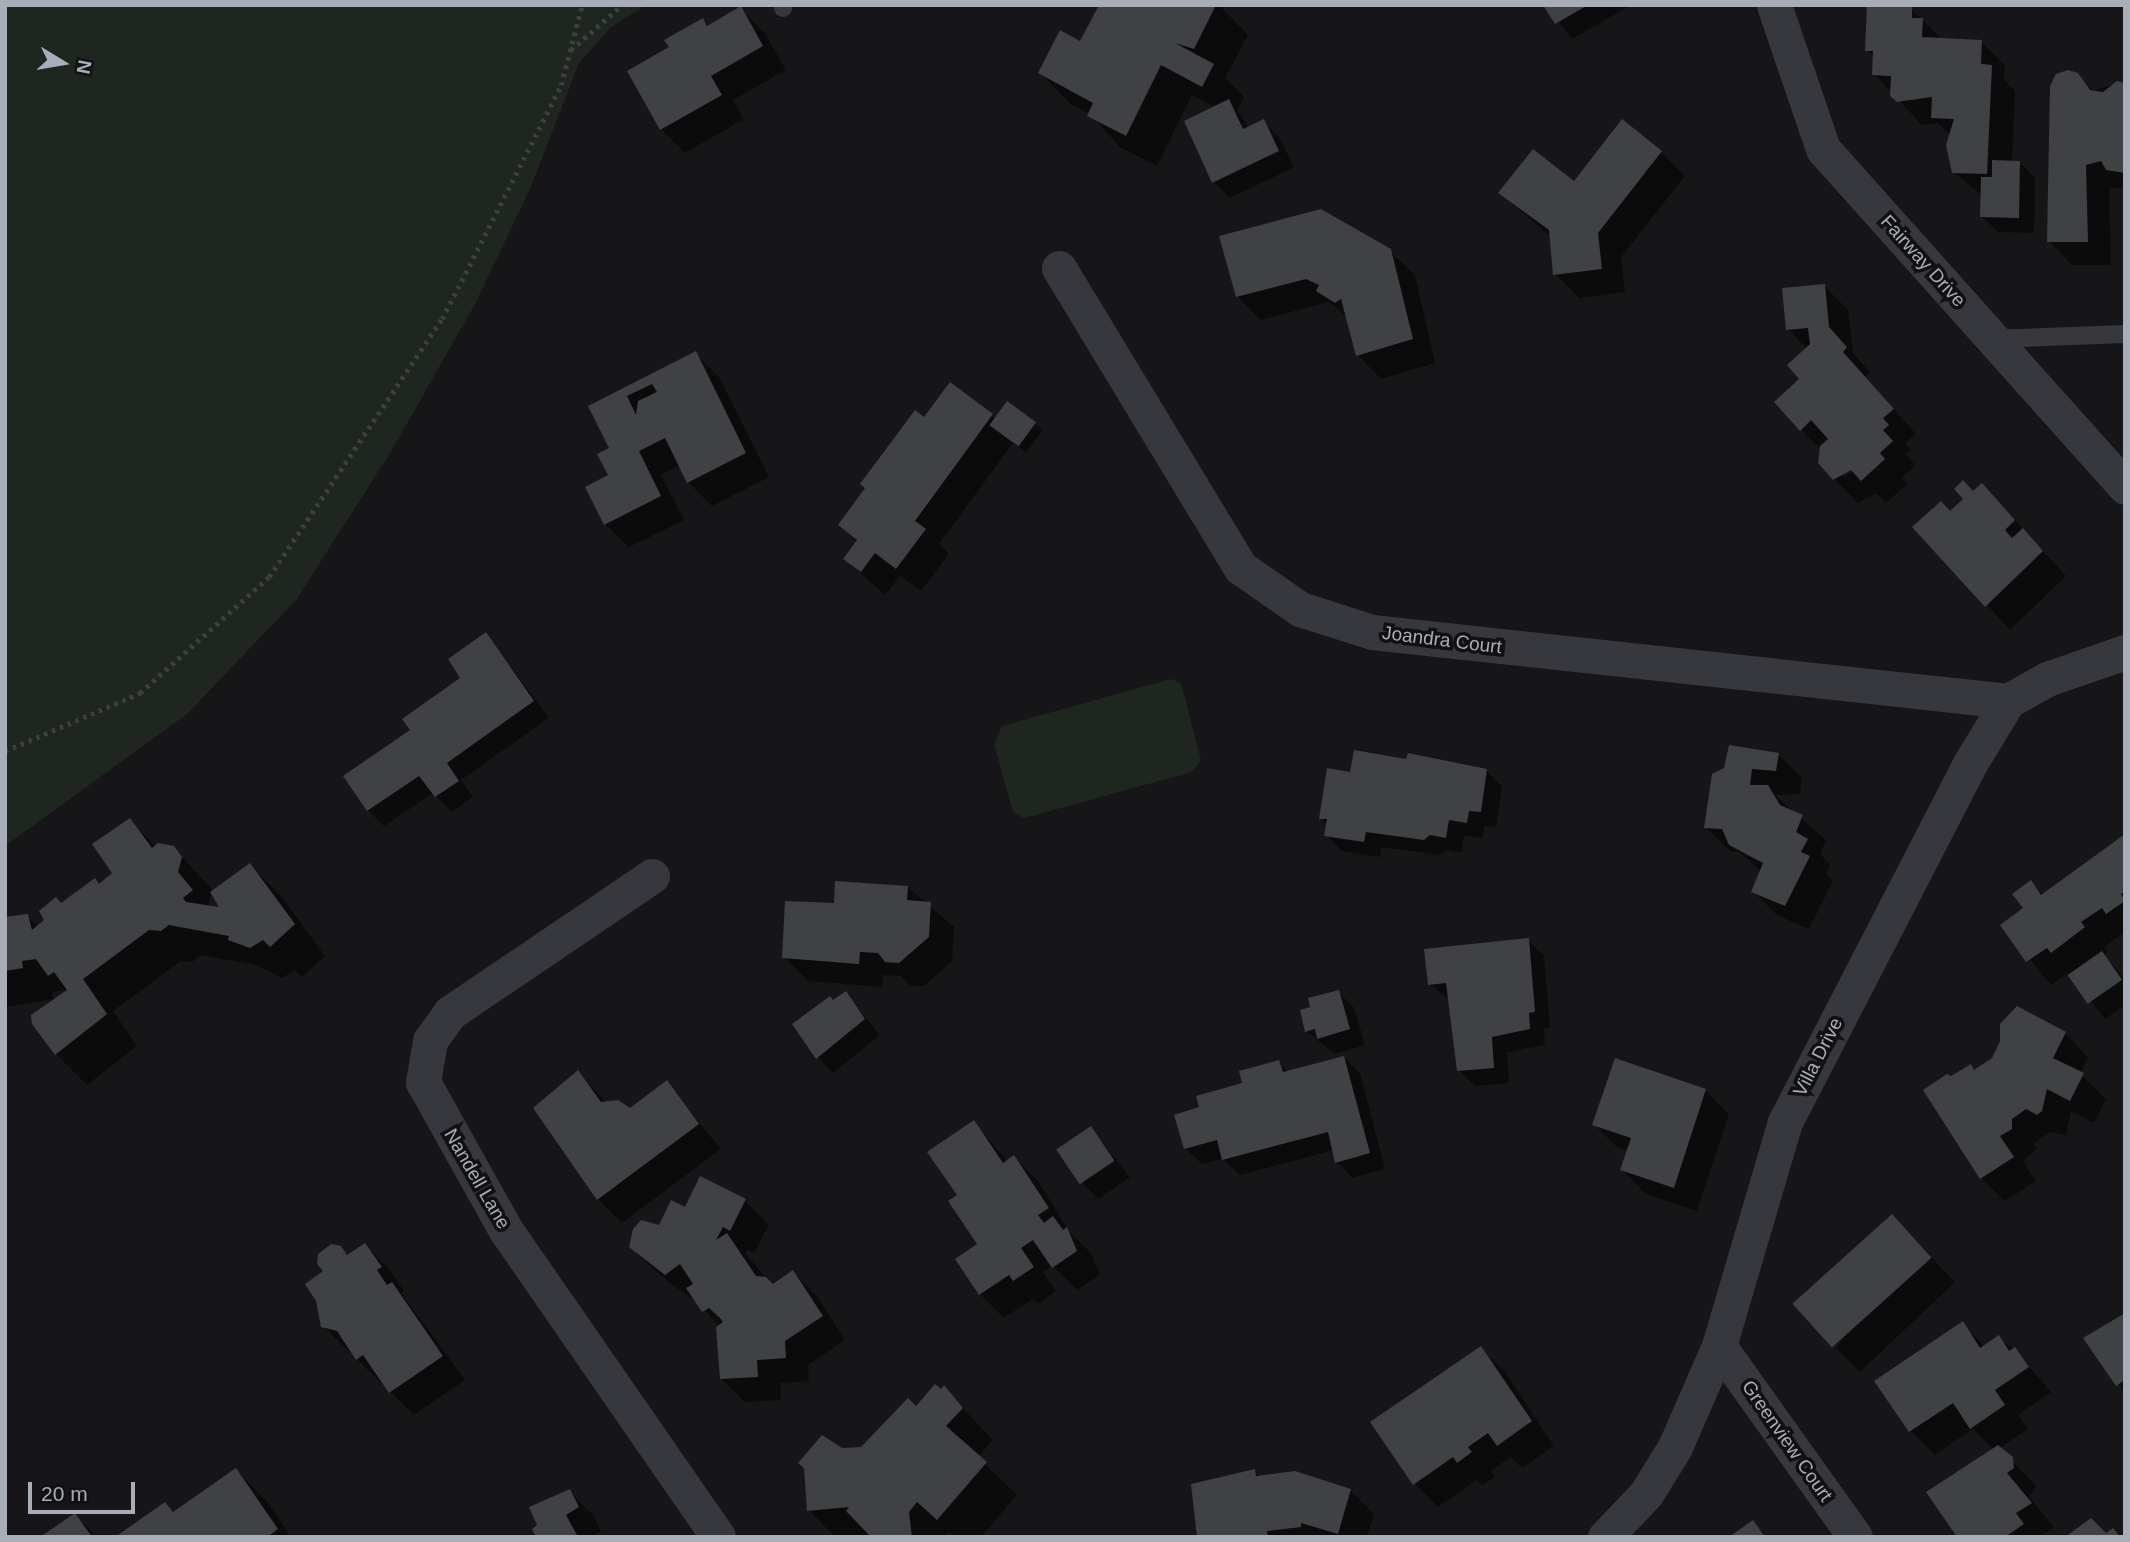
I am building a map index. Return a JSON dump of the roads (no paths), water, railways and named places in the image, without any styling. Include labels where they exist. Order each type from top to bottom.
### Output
[{"type":"street","name":"Fairway Drive","points":[[1774,5],[1823,149],[2125,487]]},
{"type":"street","name":"Joandra Court","points":[[1059,268],[1241,568],[1300,609],[1372,632],[2008,701]]},
{"type":"street","name":"Villa Drive","points":[[1605,1537],[1646,1494],[1675,1447],[1719,1346],[1785,1122],[1969,765],[2008,701],[2047,679],[2125,652]]},
{"type":"street","name":"Nandell Lane","points":[[652,876],[450,1013],[430,1041],[423,1082],[505,1229],[718,1537]]},
{"type":"street","name":"Greenview Court","points":[[1719,1346],[1854,1537]]},
{"type":"lane","points":[[1993,340],[2125,334]]}]
